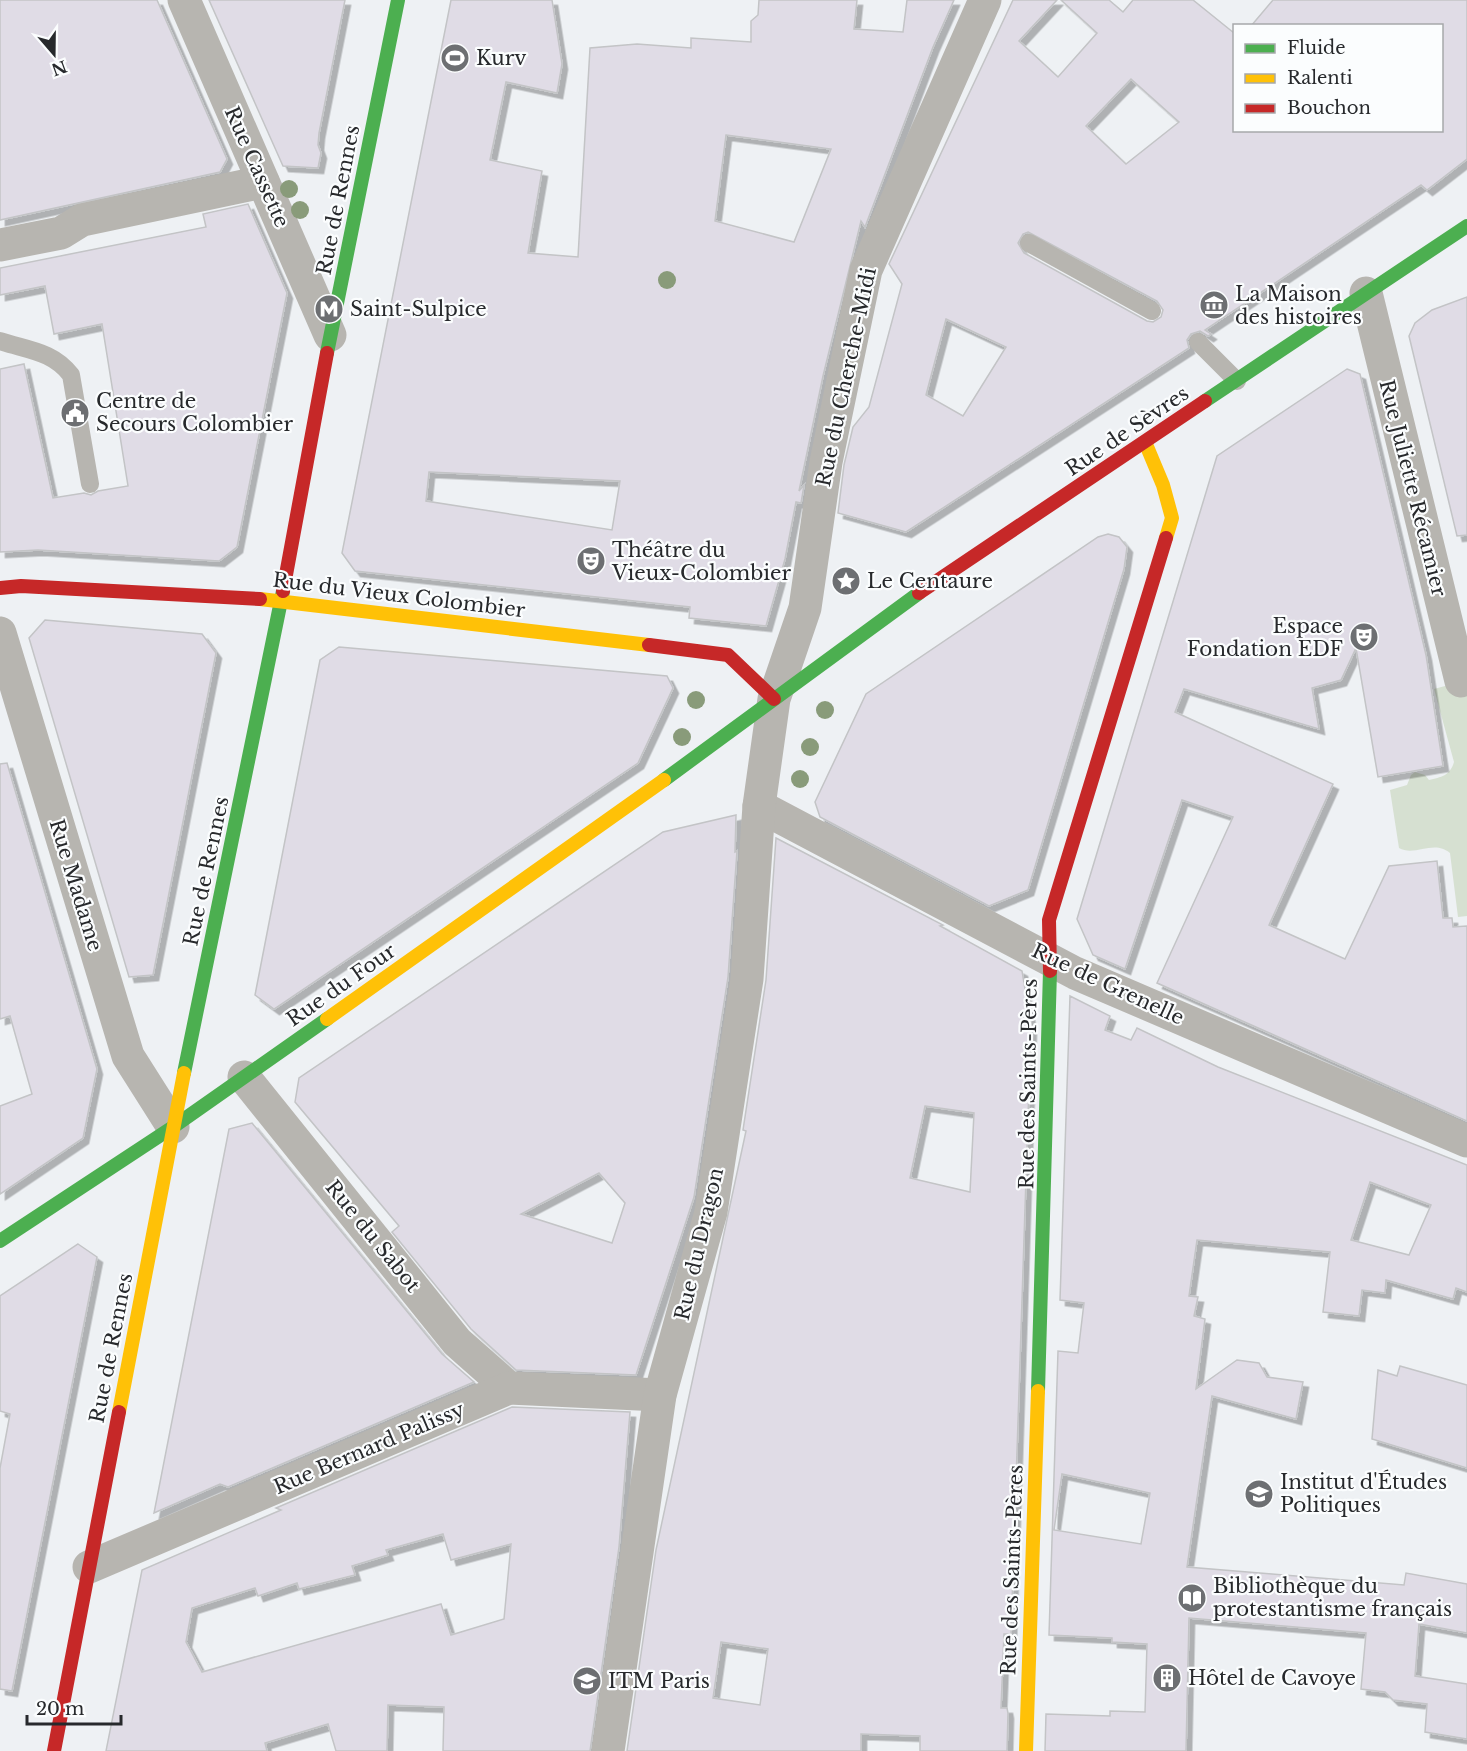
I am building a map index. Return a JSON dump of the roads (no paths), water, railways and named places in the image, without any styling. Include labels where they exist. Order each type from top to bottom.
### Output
[{"type":"street","name":"Rue Cassette","points":[[184,0],[330,335]]},
{"type":"street","name":"Rue de Rennes","points":[[54,1751],[173,1127],[282,600],[330,335],[398,0]]},
{"type":"street","name":"Rue du Cherche-Midi","points":[[774,699],[805,608],[826,462],[866,270],[986,0]]},
{"type":"street","points":[[0,245],[61,233],[82,220],[263,182]]},
{"type":"street","name":"Rue de Sèvres","points":[[774,699],[810,670],[921,591],[1467,226]]},
{"type":"street","name":"Rue Juliette Récamier","points":[[1366,294],[1461,681]]},
{"type":"street","name":"Rue des Saints-Pères","points":[[1026,1751],[1050,1013],[1049,920],[1172,518],[1163,485],[1145,442]]},
{"type":"street","name":"Rue du Vieux Colombier","points":[[0,588],[21,586],[282,600],[728,655],[774,699]]},
{"type":"street","name":"Rue Madame","points":[[0,633],[128,1056],[173,1127]]},
{"type":"street","name":"Rue du Four","points":[[0,1241],[173,1127],[699,755],[774,699]]},
{"type":"street","name":"Rue du Dragon","points":[[608,1751],[660,1395],[711,1212],[747,979],[759,806],[774,699]]},
{"type":"street","name":"Rue de Grenelle","points":[[759,806],[1075,973],[1467,1141]]},
{"type":"street","name":"Rue du Sabot","points":[[244,1077],[457,1342],[509,1388]]},
{"type":"street","name":"Rue Bernard Palissy","points":[[89,1567],[509,1388],[660,1395]]},
{"type":"lane","points":[[1029,243],[1152,311]]},
{"type":"lane","points":[[0,341],[54,358],[61,362],[71,375],[90,483]]},
{"type":"lane","points":[[1198,342],[1237,381]]},
{"type":"place","name":"Kurv","points":[[455,58]]},
{"type":"place","name":"La Maison des histoires","points":[[1214,305]]},
{"type":"place","name":"Saint-Sulpice","points":[[329,309]]},
{"type":"place","name":"Centre de Secours Colombier","points":[[75,413]]},
{"type":"place","name":"Théâtre du Vieux-Colombier","points":[[591,561]]},
{"type":"place","name":"Le Centaure","points":[[846,581]]},
{"type":"place","name":"Espace Fondation EDF","points":[[1364,637]]},
{"type":"place","name":"Institut d'Études Politiques","points":[[1259,1494]]},
{"type":"place","name":"Bibliothèque du protestantisme français","points":[[1192,1598]]},
{"type":"place","name":"Hôtel de Cavoye","points":[[1167,1678]]},
{"type":"place","name":"ITM Paris","points":[[587,1681]]}]
